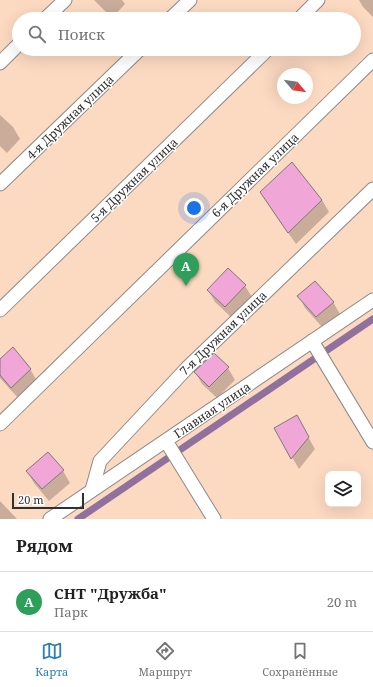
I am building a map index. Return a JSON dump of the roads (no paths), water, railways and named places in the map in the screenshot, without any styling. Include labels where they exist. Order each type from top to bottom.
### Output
[{"type":"lane","points":[[52,12],[65,0]]},
{"type":"lane","points":[[177,12],[190,0]]},
{"type":"lane","points":[[306,12],[318,0]]},
{"type":"lane","points":[[0,63],[12,51]]},
{"type":"lane","name":"4-я Дружная улица","points":[[0,184],[133,56]]},
{"type":"lane","name":"5-я Дружная улица","points":[[0,310],[261,56]]},
{"type":"lane","name":"6-я Дружная улица","points":[[0,424],[373,60]]},
{"type":"lane","name":"7-я Дружная улица","points":[[92,490],[100,461],[187,368],[373,189]]},
{"type":"lane","name":"Главная улица","points":[[50,519],[373,300]]},
{"type":"lane","points":[[312,341],[373,442]]},
{"type":"lane","points":[[166,441],[214,519]]},
{"type":"waterway","points":[[78,519],[373,319]]},
{"type":"place","name":"СНТ \"Дружба\"","points":[[186,286]]}]
